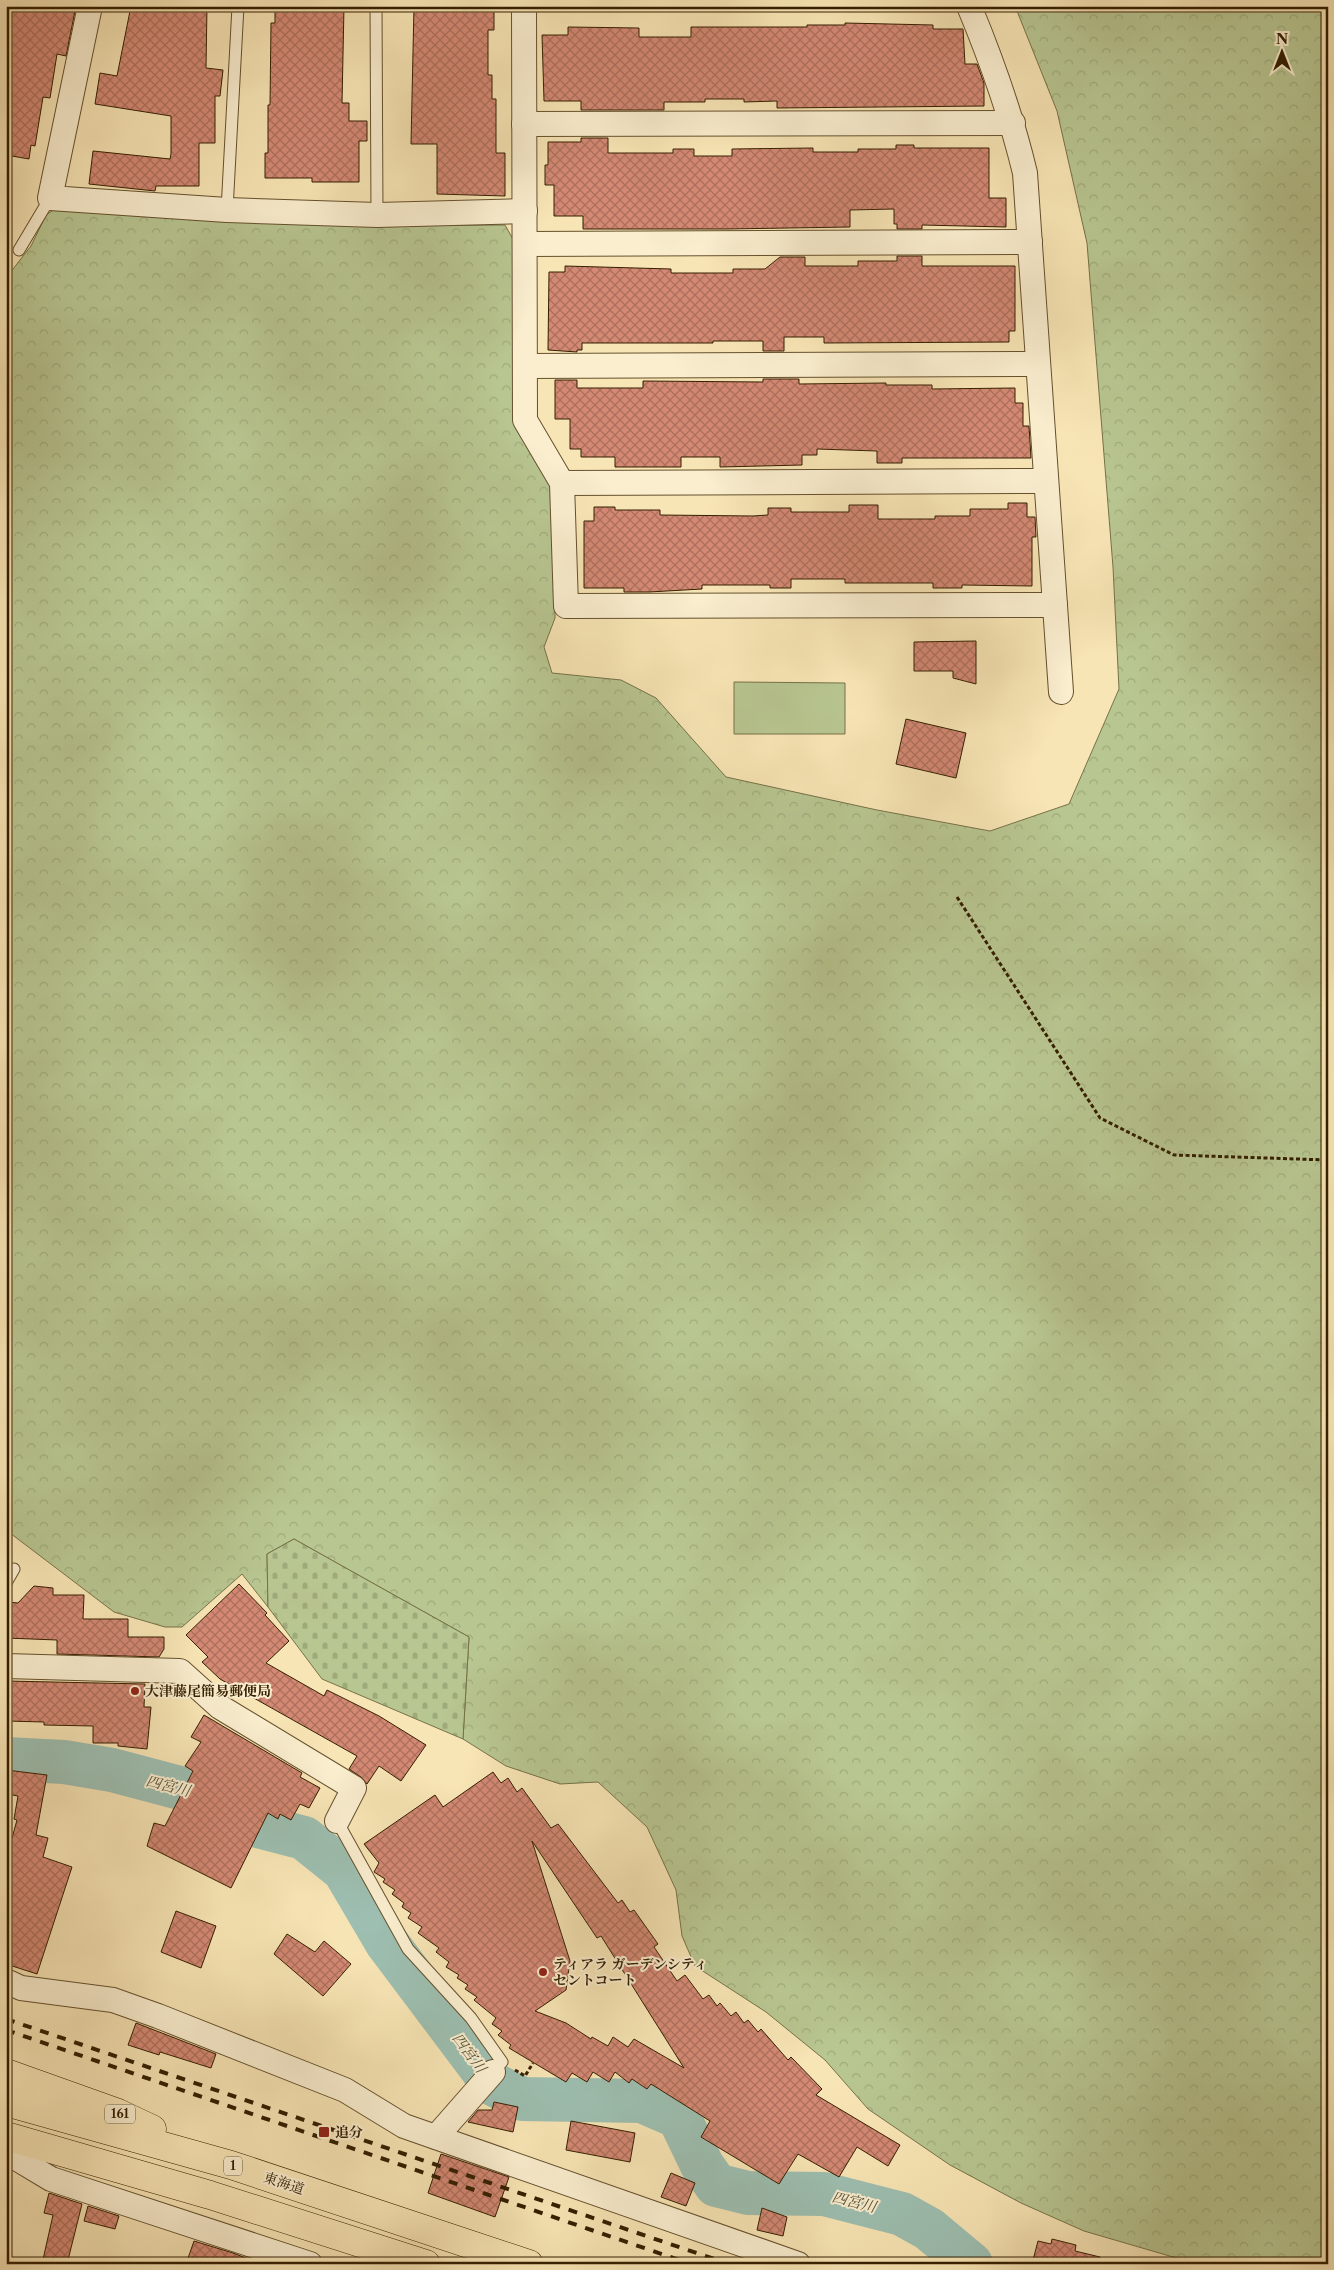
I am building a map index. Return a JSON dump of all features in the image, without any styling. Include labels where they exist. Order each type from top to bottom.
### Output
[{"type":"highway","name":"161","points":[[6,2073],[118,2113],[230,2165]]},
{"type":"highway","name":"東海道","points":[[6,2102],[230,2165],[529,2264]]},
{"type":"highway","points":[[6,2136],[210,2195],[426,2264]]},
{"type":"street","points":[[90,6],[50,198],[227,210],[377,214],[525,211]]},
{"type":"street","points":[[524,6],[525,420],[562,483],[566,606],[1055,605]]},
{"type":"street","points":[[969,6],[1013,123],[1025,173],[1060,692]]},
{"type":"street","points":[[524,124],[1013,123]]},
{"type":"street","points":[[525,244],[1030,242]]},
{"type":"street","points":[[525,366],[1038,364]]},
{"type":"street","points":[[562,483],[1046,481]]},
{"type":"street","points":[[6,1666],[180,1670],[220,1707],[354,1788],[337,1821]]},
{"type":"street","points":[[6,1981],[21,1988],[113,2000],[158,2016],[345,2090],[404,2126],[798,2264]]},
{"type":"street","points":[[436,2137],[487,2079]]},
{"type":"street","points":[[6,2152],[51,2179],[310,2264]]},
{"type":"lane","points":[[227,210],[238,6]]},
{"type":"lane","points":[[376,6],[377,214]]},
{"type":"lane","points":[[19,250],[50,198]]},
{"type":"lane","points":[[6,1582],[14,1569]]},
{"type":"lane","points":[[337,1821],[408,1949],[471,2018],[502,2062],[487,2079]]},
{"type":"path","points":[[957,897],[1100,1118],[1174,1155],[1328,1160]]},
{"type":"green space","points":[[1015,6],[1328,6],[1328,2264],[1197,2264],[1084,2231],[1021,2203],[950,2165],[868,2109],[825,2060],[766,2012],[695,1966],[682,1936],[676,1890],[647,1827],[598,1782],[560,1784],[506,1766],[463,1739],[469,1637],[294,1539],[267,1554],[268,1607],[242,1574],[182,1627],[165,1627],[114,1612],[6,1530],[6,278],[31,246],[46,215],[55,209],[357,226],[505,225],[518,248],[516,366],[556,489],[555,618],[544,647],[552,673],[621,680],[656,698],[726,777],[877,810],[990,831],[1069,804],[1119,689],[1113,567],[1087,243],[1057,111]]},
{"type":"green space","points":[[734,682],[845,683],[845,734],[734,734]]},
{"type":"green space","points":[[294,1539],[469,1637],[463,1739],[322,1679],[268,1607],[267,1554]]},
{"type":"building","points":[[6,6],[76,6],[66,56],[57,54],[50,98],[43,97],[35,146],[31,145],[29,159],[6,155]]},
{"type":"building","points":[[131,6],[207,6],[206,68],[223,70],[220,96],[215,96],[215,143],[199,143],[199,186],[156,186],[155,191],[89,184],[93,151],[170,159],[171,116],[95,104],[100,73],[117,76]]},
{"type":"building","points":[[275,6],[344,6],[342,103],[349,103],[349,121],[367,121],[367,141],[359,141],[359,182],[312,182],[312,178],[265,178],[265,153],[268,153],[268,105],[270,105],[271,23],[275,23]]},
{"type":"building","points":[[414,6],[494,6],[494,30],[488,30],[488,75],[492,75],[492,99],[496,99],[496,153],[505,153],[505,196],[437,194],[437,144],[411,144]]},
{"type":"building","points":[[845,23],[933,25],[933,29],[963,29],[965,64],[977,64],[984,83],[984,106],[777,108],[777,101],[744,102],[744,99],[705,99],[705,102],[664,102],[664,110],[581,110],[581,101],[544,101],[542,35],[568,35],[568,27],[639,28],[639,37],[691,37],[691,27],[807,27],[807,25],[845,25]]},
{"type":"building","points":[[581,138],[608,138],[608,153],[673,153],[673,149],[694,149],[694,156],[732,156],[732,149],[813,148],[813,152],[858,152],[858,149],[896,149],[896,145],[914,145],[914,148],[989,148],[989,198],[1006,198],[1006,227],[922,225],[922,229],[897,229],[897,224],[894,224],[894,209],[850,210],[850,227],[583,229],[583,216],[554,216],[554,185],[545,185],[545,165],[548,165],[548,142],[581,142]]},
{"type":"building","points":[[897,256],[922,256],[922,266],[1015,266],[1015,331],[1009,331],[1009,342],[824,343],[824,337],[784,337],[784,351],[763,351],[763,341],[582,343],[582,350],[577,350],[577,352],[548,350],[549,272],[565,272],[565,266],[671,269],[671,273],[733,273],[733,269],[765,269],[780,257],[805,257],[805,266],[858,266],[858,261],[897,261]]},
{"type":"building","points":[[763,379],[799,379],[799,384],[886,383],[886,385],[932,385],[932,389],[1015,388],[1015,403],[1023,403],[1023,426],[1029,426],[1031,458],[902,458],[902,463],[877,463],[877,451],[817,449],[817,455],[802,455],[802,465],[720,467],[720,457],[681,457],[681,467],[615,467],[615,457],[581,457],[581,449],[570,449],[570,419],[555,419],[555,380],[577,380],[577,388],[643,388],[643,381],[763,382]]},
{"type":"building","points":[[1008,503],[1027,503],[1027,517],[1035,517],[1036,537],[1032,537],[1032,586],[962,585],[962,588],[933,588],[933,583],[845,583],[845,579],[791,579],[791,588],[770,588],[770,585],[702,585],[702,589],[624,592],[624,588],[584,588],[584,521],[594,521],[594,507],[615,507],[615,510],[660,510],[660,515],[753,516],[768,515],[768,508],[791,508],[791,512],[849,512],[849,505],[878,505],[878,519],[935,519],[935,516],[970,516],[970,509],[1008,509]]},
{"type":"building","points":[[976,641],[976,684],[953,678],[953,671],[914,671],[914,642]]},
{"type":"building","points":[[906,719],[966,733],[956,778],[896,764]]},
{"type":"building","points":[[239,1584],[267,1613],[265,1615],[289,1641],[266,1663],[324,1696],[327,1690],[379,1716],[426,1745],[401,1781],[379,1766],[367,1784],[361,1777],[349,1769],[357,1756],[220,1679],[202,1662],[208,1657],[186,1635]]},
{"type":"building","points":[[34,1586],[53,1588],[53,1595],[84,1595],[83,1619],[128,1619],[128,1637],[164,1637],[164,1649],[159,1657],[57,1654],[57,1640],[6,1638],[8,1602],[18,1603]]},
{"type":"building","points":[[6,1681],[145,1684],[144,1707],[151,1707],[147,1749],[118,1746],[118,1743],[93,1743],[93,1726],[44,1725],[44,1722],[6,1721]]},
{"type":"building","points":[[204,1715],[302,1773],[300,1777],[320,1788],[309,1808],[300,1804],[291,1820],[280,1814],[278,1819],[268,1813],[231,1888],[147,1846],[154,1823],[165,1826],[193,1771],[185,1766],[201,1742],[191,1737]]},
{"type":"building","points":[[6,1770],[47,1775],[36,1835],[48,1838],[43,1857],[72,1867],[37,1974],[6,1964],[6,1860],[17,1820],[14,1819],[18,1796],[6,1794]]},
{"type":"building","name":"ティアラ ガーデンシティ セントコート","points":[[493,1772],[501,1783],[508,1778],[517,1792],[522,1788],[551,1828],[558,1824],[618,1903],[622,1900],[630,1912],[634,1910],[658,1944],[654,1947],[677,1981],[685,1975],[703,1999],[709,1995],[717,2006],[720,2003],[731,2016],[736,2012],[744,2023],[748,2020],[758,2032],[761,2029],[788,2060],[791,2057],[822,2089],[816,2095],[900,2145],[888,2166],[857,2147],[839,2177],[798,2154],[779,2184],[701,2137],[710,2121],[651,2084],[647,2089],[632,2079],[629,2083],[615,2072],[609,2082],[593,2072],[587,2082],[572,2073],[566,2082],[509,2048],[511,2045],[498,2035],[502,2031],[492,2024],[496,2018],[474,2000],[477,1997],[465,1989],[468,1985],[457,1978],[459,1975],[446,1967],[449,1962],[436,1952],[439,1948],[418,1933],[422,1927],[408,1918],[411,1913],[402,1907],[404,1903],[392,1894],[395,1890],[383,1882],[385,1879],[374,1872],[379,1863],[364,1844],[435,1795],[443,1807]],"holes":[[[532,1841],[597,1938],[601,1936],[684,2068],[634,2039],[628,2047],[613,2037],[608,2046],[592,2037],[591,2039],[566,2023],[535,2011],[566,1990],[570,1961]]]},
{"type":"building","points":[[176,1911],[216,1926],[201,1968],[161,1952]]},
{"type":"building","points":[[287,1934],[315,1952],[324,1941],[351,1964],[323,1996],[274,1954]]},
{"type":"building","points":[[136,2023],[216,2054],[211,2068],[160,2052],[159,2055],[128,2045]]},
{"type":"building","points":[[494,2102],[518,2107],[513,2132],[468,2122],[478,2110],[492,2110]]},
{"type":"building","points":[[571,2121],[635,2133],[630,2162],[566,2150]]},
{"type":"building","points":[[441,2154],[509,2177],[495,2217],[428,2193]]},
{"type":"building","points":[[671,2173],[695,2183],[686,2206],[661,2197]]},
{"type":"building","points":[[49,2193],[82,2204],[67,2264],[42,2264],[53,2215],[44,2213]]},
{"type":"building","points":[[88,2206],[119,2216],[115,2229],[84,2221]]},
{"type":"building","points":[[762,2208],[787,2217],[783,2236],[757,2230]]},
{"type":"building","points":[[1052,2239],[1076,2245],[1075,2251],[1100,2257],[1099,2264],[1046,2264],[1033,2260],[1038,2241],[1051,2244]]},
{"type":"building","points":[[194,2241],[233,2253],[256,2262],[256,2264],[186,2264]]},
{"type":"waterway","name":"四宮川","points":[[6,1759],[64,1762],[112,1770],[195,1792],[258,1826],[304,1838],[344,1870],[387,1943],[493,2084],[522,2099],[642,2101],[679,2117],[702,2165],[716,2185],[748,2193],[824,2194],[902,2214],[929,2229],[971,2264]]},
{"type":"railway","points":[[6,2019],[729,2264]]},
{"type":"railway","points":[[6,2030],[691,2264]]},
{"type":"place","name":"大津藤尾簡易郵便局","points":[[135,1691]]},
{"type":"place","name":"ティアラ ガーデンシティ セントコート","points":[[543,1972]]},
{"type":"place","name":"追分","points":[[324,2132]]}]
